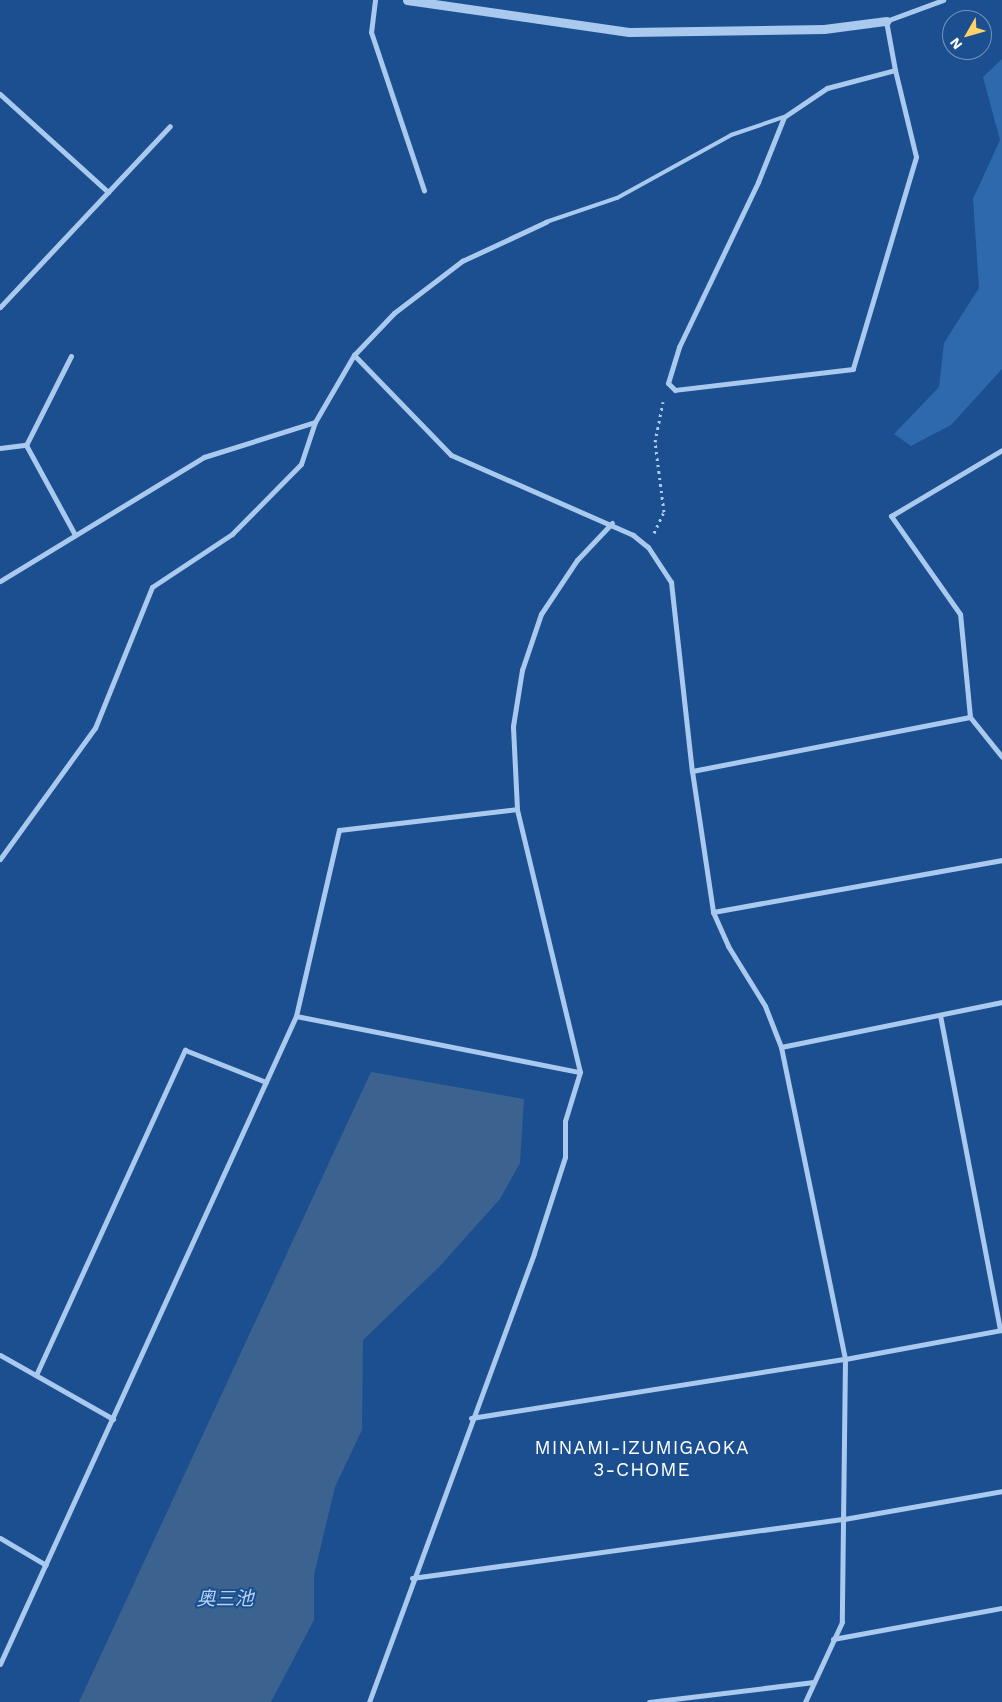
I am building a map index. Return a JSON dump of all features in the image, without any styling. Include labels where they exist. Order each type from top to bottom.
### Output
[{"type":"street","points":[[375,0],[371,32],[424,190]]},
{"type":"street","points":[[407,0],[629,32],[824,29],[886,21],[944,0]]},
{"type":"street","points":[[886,21],[895,70],[916,157],[853,369],[675,390],[668,383],[679,348],[758,182],[784,117],[827,88],[895,70]]},
{"type":"street","points":[[0,94],[108,192]]},
{"type":"street","points":[[0,307],[170,126]]},
{"type":"street","points":[[0,859],[95,728],[152,587],[232,534],[301,464],[315,422],[354,355],[394,313],[462,261],[546,222]]},
{"type":"street","points":[[354,355],[451,455],[612,523],[648,547],[671,582],[692,771],[713,912],[728,946],[765,1006],[781,1047],[845,1359],[842,1622],[805,1702]]},
{"type":"street","points":[[26,445],[71,356]]},
{"type":"street","points":[[0,581],[204,457],[315,422]]},
{"type":"street","points":[[26,445],[75,534]]},
{"type":"street","points":[[0,448],[26,445]]},
{"type":"street","points":[[1002,450],[891,516],[960,614],[970,717],[1002,758]]},
{"type":"street","points":[[369,1702],[412,1578],[534,1253],[565,1157],[565,1121],[580,1072],[517,809],[513,726],[522,670],[541,614],[577,560],[612,523]]},
{"type":"street","points":[[692,771],[970,717]]},
{"type":"street","points":[[0,1664],[296,1016],[339,830],[517,809]]},
{"type":"street","points":[[713,912],[1002,860]]},
{"type":"street","points":[[781,1047],[1002,1002]]},
{"type":"street","points":[[471,1418],[845,1359],[1001,1330],[940,1015]]},
{"type":"street","points":[[296,1016],[580,1072]]},
{"type":"street","points":[[36,1376],[185,1050],[266,1082]]},
{"type":"street","points":[[0,1355],[113,1419]]},
{"type":"street","points":[[412,1578],[844,1519],[1002,1491]]},
{"type":"street","points":[[0,1538],[46,1565]]},
{"type":"street","points":[[833,1639],[1002,1608]]},
{"type":"street","points":[[649,1702],[814,1682]]},
{"type":"lane","points":[[546,222],[617,198],[730,134],[784,117]]},
{"type":"path","points":[[648,547],[664,512],[654,442],[668,383]]},
{"type":"shaded area","points":[[1002,59],[1002,369],[951,425],[911,446],[894,434],[939,387],[944,343],[979,288],[973,199],[1000,140],[983,77]]},
{"type":"water","name":"奥三池","points":[[371,1072],[524,1099],[520,1163],[500,1199],[439,1267],[363,1340],[362,1430],[335,1487],[314,1575],[314,1620],[271,1702],[79,1702]]},
{"type":"district","name":"MINAMI-IZUMIGAOKA 3-CHOME","points":[[642,1459]]}]
